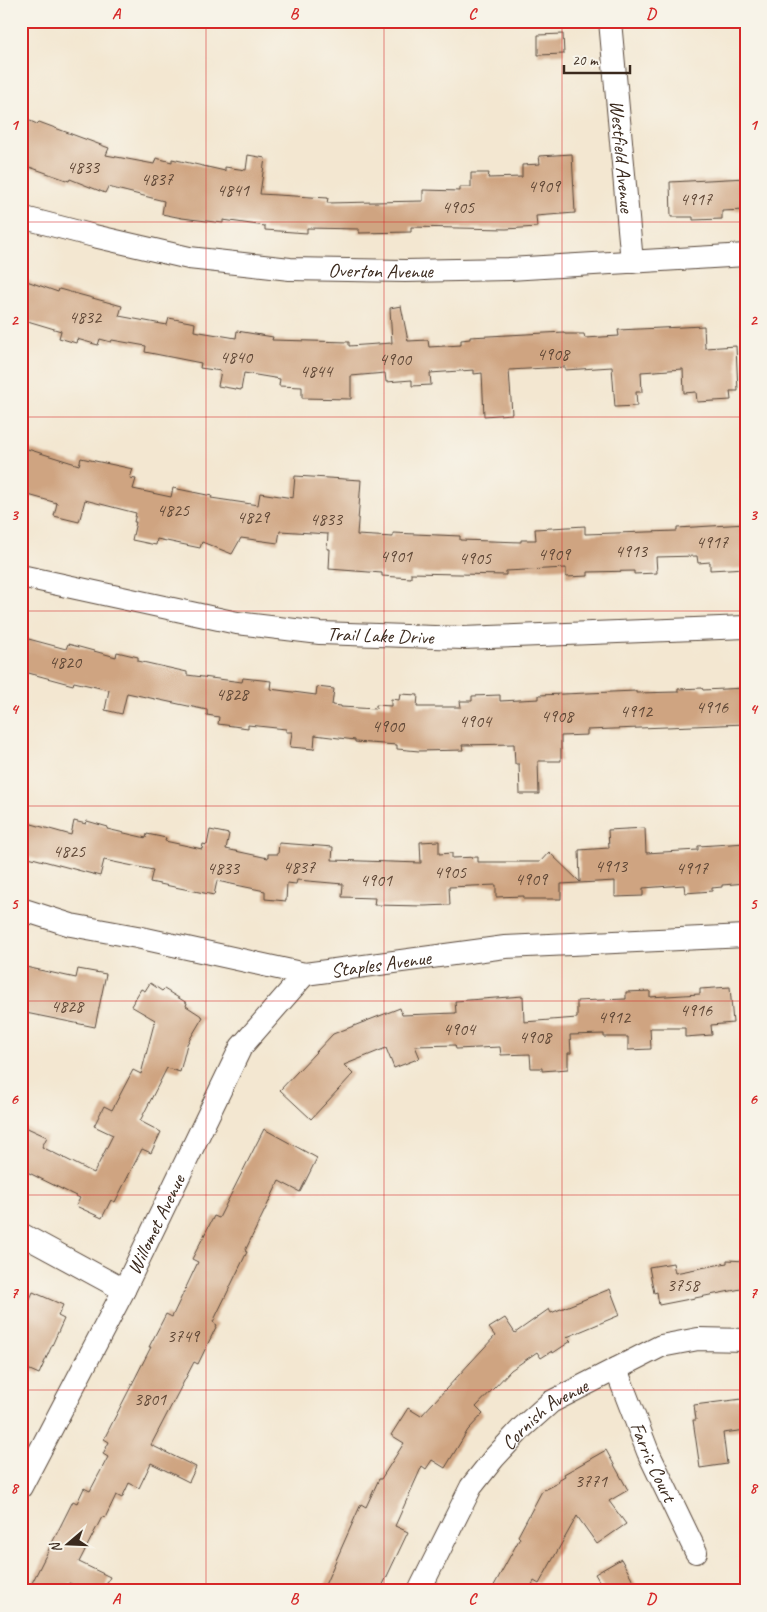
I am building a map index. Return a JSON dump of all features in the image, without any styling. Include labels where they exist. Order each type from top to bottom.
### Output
[{"type":"street","name":"Westfield Avenue","points":[[610,21],[632,262]]},
{"type":"street","name":"Overton Avenue","points":[[21,217],[189,258],[290,269],[405,271],[509,269],[746,255]]},
{"type":"street","name":"Trail Lake Drive","points":[[21,576],[237,623],[320,633],[463,638],[746,627]]},
{"type":"street","name":"Staples Avenue","points":[[21,909],[70,925],[137,937],[305,974],[505,947],[746,936]]},
{"type":"street","name":"Willomet Avenue","points":[[21,1487],[124,1290],[241,1047],[305,974]]},
{"type":"street","points":[[21,1234],[124,1290]]},
{"type":"street","name":"Cornish Avenue","points":[[419,1591],[471,1487],[523,1426],[551,1402],[661,1346],[698,1339],[746,1340]]},
{"type":"street","name":"Farris Court","points":[[616,1369],[648,1452],[696,1552]]},
{"type":"building","points":[[563,34],[564,54],[538,55],[538,35]]},
{"type":"building","points":[[21,117],[109,148],[106,155],[154,164],[156,158],[172,162],[172,159],[225,171],[225,167],[246,170],[248,155],[265,158],[260,194],[328,198],[327,203],[423,201],[423,190],[460,191],[460,187],[471,187],[471,173],[489,173],[488,178],[522,177],[522,165],[540,164],[539,156],[572,154],[575,213],[536,216],[537,227],[506,229],[411,227],[411,232],[359,233],[359,229],[307,228],[307,233],[265,230],[265,226],[223,220],[223,223],[182,218],[162,214],[164,201],[108,187],[105,193],[70,179],[69,181],[21,164]]},
{"type":"building","points":[[746,178],[746,210],[722,211],[722,219],[693,220],[693,217],[671,217],[670,182]]},
{"type":"building","points":[[21,279],[58,292],[59,289],[122,306],[119,316],[167,325],[169,318],[195,323],[194,331],[236,338],[237,331],[273,337],[272,340],[349,342],[349,346],[392,343],[390,308],[401,306],[408,341],[428,340],[429,347],[461,345],[461,340],[470,339],[470,337],[564,332],[565,334],[584,334],[585,338],[619,336],[618,330],[704,326],[705,348],[736,346],[738,391],[730,391],[731,400],[697,402],[696,392],[684,393],[683,369],[641,372],[642,392],[636,392],[637,406],[615,407],[612,367],[565,370],[565,367],[509,370],[512,414],[484,416],[482,373],[474,374],[474,370],[430,373],[431,385],[412,386],[412,380],[386,382],[385,373],[351,376],[351,399],[302,398],[302,387],[279,386],[280,379],[244,373],[241,390],[218,386],[221,371],[200,368],[201,363],[145,352],[146,346],[112,340],[111,342],[100,339],[98,345],[77,339],[76,343],[59,338],[61,331],[21,319]]},
{"type":"building","points":[[21,447],[79,465],[81,458],[133,469],[130,478],[136,479],[133,489],[171,497],[173,488],[212,496],[211,498],[258,505],[260,493],[293,498],[295,476],[361,480],[357,535],[393,537],[393,533],[460,536],[460,540],[521,542],[521,540],[536,540],[535,529],[585,526],[585,534],[677,531],[677,528],[746,524],[746,568],[710,570],[710,562],[698,563],[697,556],[656,557],[657,573],[634,574],[634,571],[588,572],[588,576],[566,577],[566,568],[506,571],[506,575],[411,573],[411,578],[382,576],[382,573],[329,569],[330,549],[327,549],[328,534],[280,531],[278,543],[241,538],[232,554],[202,542],[200,548],[157,539],[156,545],[132,540],[136,513],[85,500],[79,522],[54,516],[57,503],[21,493]]},
{"type":"building","points":[[21,637],[66,649],[68,644],[116,657],[117,652],[138,657],[138,661],[187,672],[187,675],[242,682],[243,678],[271,681],[270,689],[316,695],[317,687],[334,689],[332,705],[341,707],[376,709],[376,705],[391,706],[391,699],[399,700],[400,694],[418,695],[417,707],[461,707],[460,701],[472,701],[472,696],[500,695],[500,701],[539,699],[539,695],[636,691],[636,693],[678,692],[678,689],[746,688],[746,724],[587,730],[587,735],[561,736],[561,761],[538,761],[539,794],[520,794],[519,764],[515,764],[514,744],[462,745],[463,750],[419,751],[397,749],[397,745],[355,742],[355,740],[315,735],[314,749],[290,747],[292,732],[286,732],[286,729],[248,725],[248,728],[218,724],[219,717],[207,715],[207,710],[127,693],[122,714],[105,710],[109,690],[74,682],[73,685],[21,671]]},
{"type":"building","points":[[21,821],[71,835],[74,821],[86,824],[87,821],[108,827],[107,829],[146,838],[147,834],[166,838],[165,841],[202,849],[203,844],[207,845],[210,830],[229,834],[226,849],[268,858],[268,854],[278,854],[279,843],[333,847],[332,860],[421,863],[420,842],[439,841],[439,854],[452,853],[452,858],[478,857],[478,862],[540,862],[549,852],[580,882],[579,850],[609,848],[608,830],[645,828],[646,853],[698,850],[698,846],[746,843],[746,883],[722,885],[722,887],[712,888],[712,891],[685,893],[684,885],[643,888],[643,896],[615,897],[615,881],[561,884],[561,899],[524,899],[524,896],[496,897],[496,885],[449,887],[450,905],[424,906],[374,905],[375,898],[342,897],[343,884],[297,880],[296,884],[287,883],[286,901],[265,899],[265,891],[217,881],[214,895],[150,882],[153,870],[104,860],[100,876],[21,855]]},
{"type":"building","points":[[21,966],[76,978],[78,969],[106,974],[95,1027],[21,1012]]},
{"type":"building","points":[[150,983],[187,1003],[186,1006],[203,1017],[187,1044],[180,1072],[167,1068],[140,1121],[161,1132],[151,1153],[142,1149],[115,1202],[111,1200],[102,1218],[76,1206],[80,1198],[21,1169],[21,1125],[47,1137],[42,1147],[94,1173],[113,1135],[94,1126],[104,1106],[112,1110],[133,1070],[141,1074],[155,1020],[131,1006],[141,989],[145,991]]},
{"type":"building","points":[[730,987],[733,1023],[711,1025],[712,1035],[685,1037],[685,1028],[650,1028],[651,1049],[628,1050],[628,1037],[604,1037],[604,1034],[570,1035],[571,1053],[568,1053],[568,1069],[542,1071],[542,1068],[531,1068],[530,1054],[501,1055],[500,1047],[456,1049],[455,1045],[415,1046],[420,1058],[394,1068],[386,1048],[344,1065],[353,1074],[311,1119],[280,1090],[333,1034],[400,1008],[402,1015],[456,1013],[455,1001],[523,996],[524,1022],[577,1018],[577,1001],[626,999],[626,992],[650,991],[650,997],[700,994],[700,989]]},
{"type":"building","points":[[264,1129],[317,1158],[300,1192],[279,1181],[213,1322],[217,1325],[198,1364],[194,1362],[151,1445],[196,1467],[189,1482],[151,1463],[139,1488],[129,1483],[122,1498],[116,1495],[105,1518],[102,1517],[79,1562],[110,1577],[103,1591],[86,1591],[69,1583],[65,1591],[28,1591],[73,1501],[77,1503],[84,1488],[90,1491],[108,1457],[103,1454],[109,1442],[104,1439],[166,1314],[172,1317],[198,1262],[192,1259],[214,1216],[219,1218]]},
{"type":"building","points":[[727,1260],[746,1261],[746,1288],[659,1305],[657,1292],[654,1293],[649,1267],[673,1263],[675,1273],[727,1263]]},
{"type":"building","points":[[610,1289],[620,1315],[567,1337],[571,1341],[553,1353],[552,1351],[541,1358],[537,1352],[511,1370],[476,1407],[483,1414],[468,1430],[445,1468],[432,1460],[426,1469],[422,1466],[395,1526],[408,1532],[380,1591],[337,1591],[325,1585],[361,1504],[366,1507],[379,1479],[381,1479],[404,1443],[391,1435],[408,1408],[421,1416],[495,1336],[489,1328],[505,1318],[515,1333],[549,1309],[551,1313]]},
{"type":"building","points":[[33,1292],[63,1305],[58,1316],[64,1319],[39,1374],[21,1366],[21,1332],[29,1314],[24,1312]]},
{"type":"building","points":[[742,1399],[746,1430],[723,1433],[727,1464],[700,1468],[693,1420],[696,1420],[694,1405]]},
{"type":"building","points":[[606,1450],[628,1490],[609,1501],[626,1524],[597,1544],[577,1516],[539,1584],[534,1581],[529,1591],[491,1591],[520,1538],[518,1536],[542,1491],[559,1482],[558,1480],[565,1476],[564,1474]]},
{"type":"building","points":[[621,1559],[639,1591],[605,1591],[595,1574]]}]
